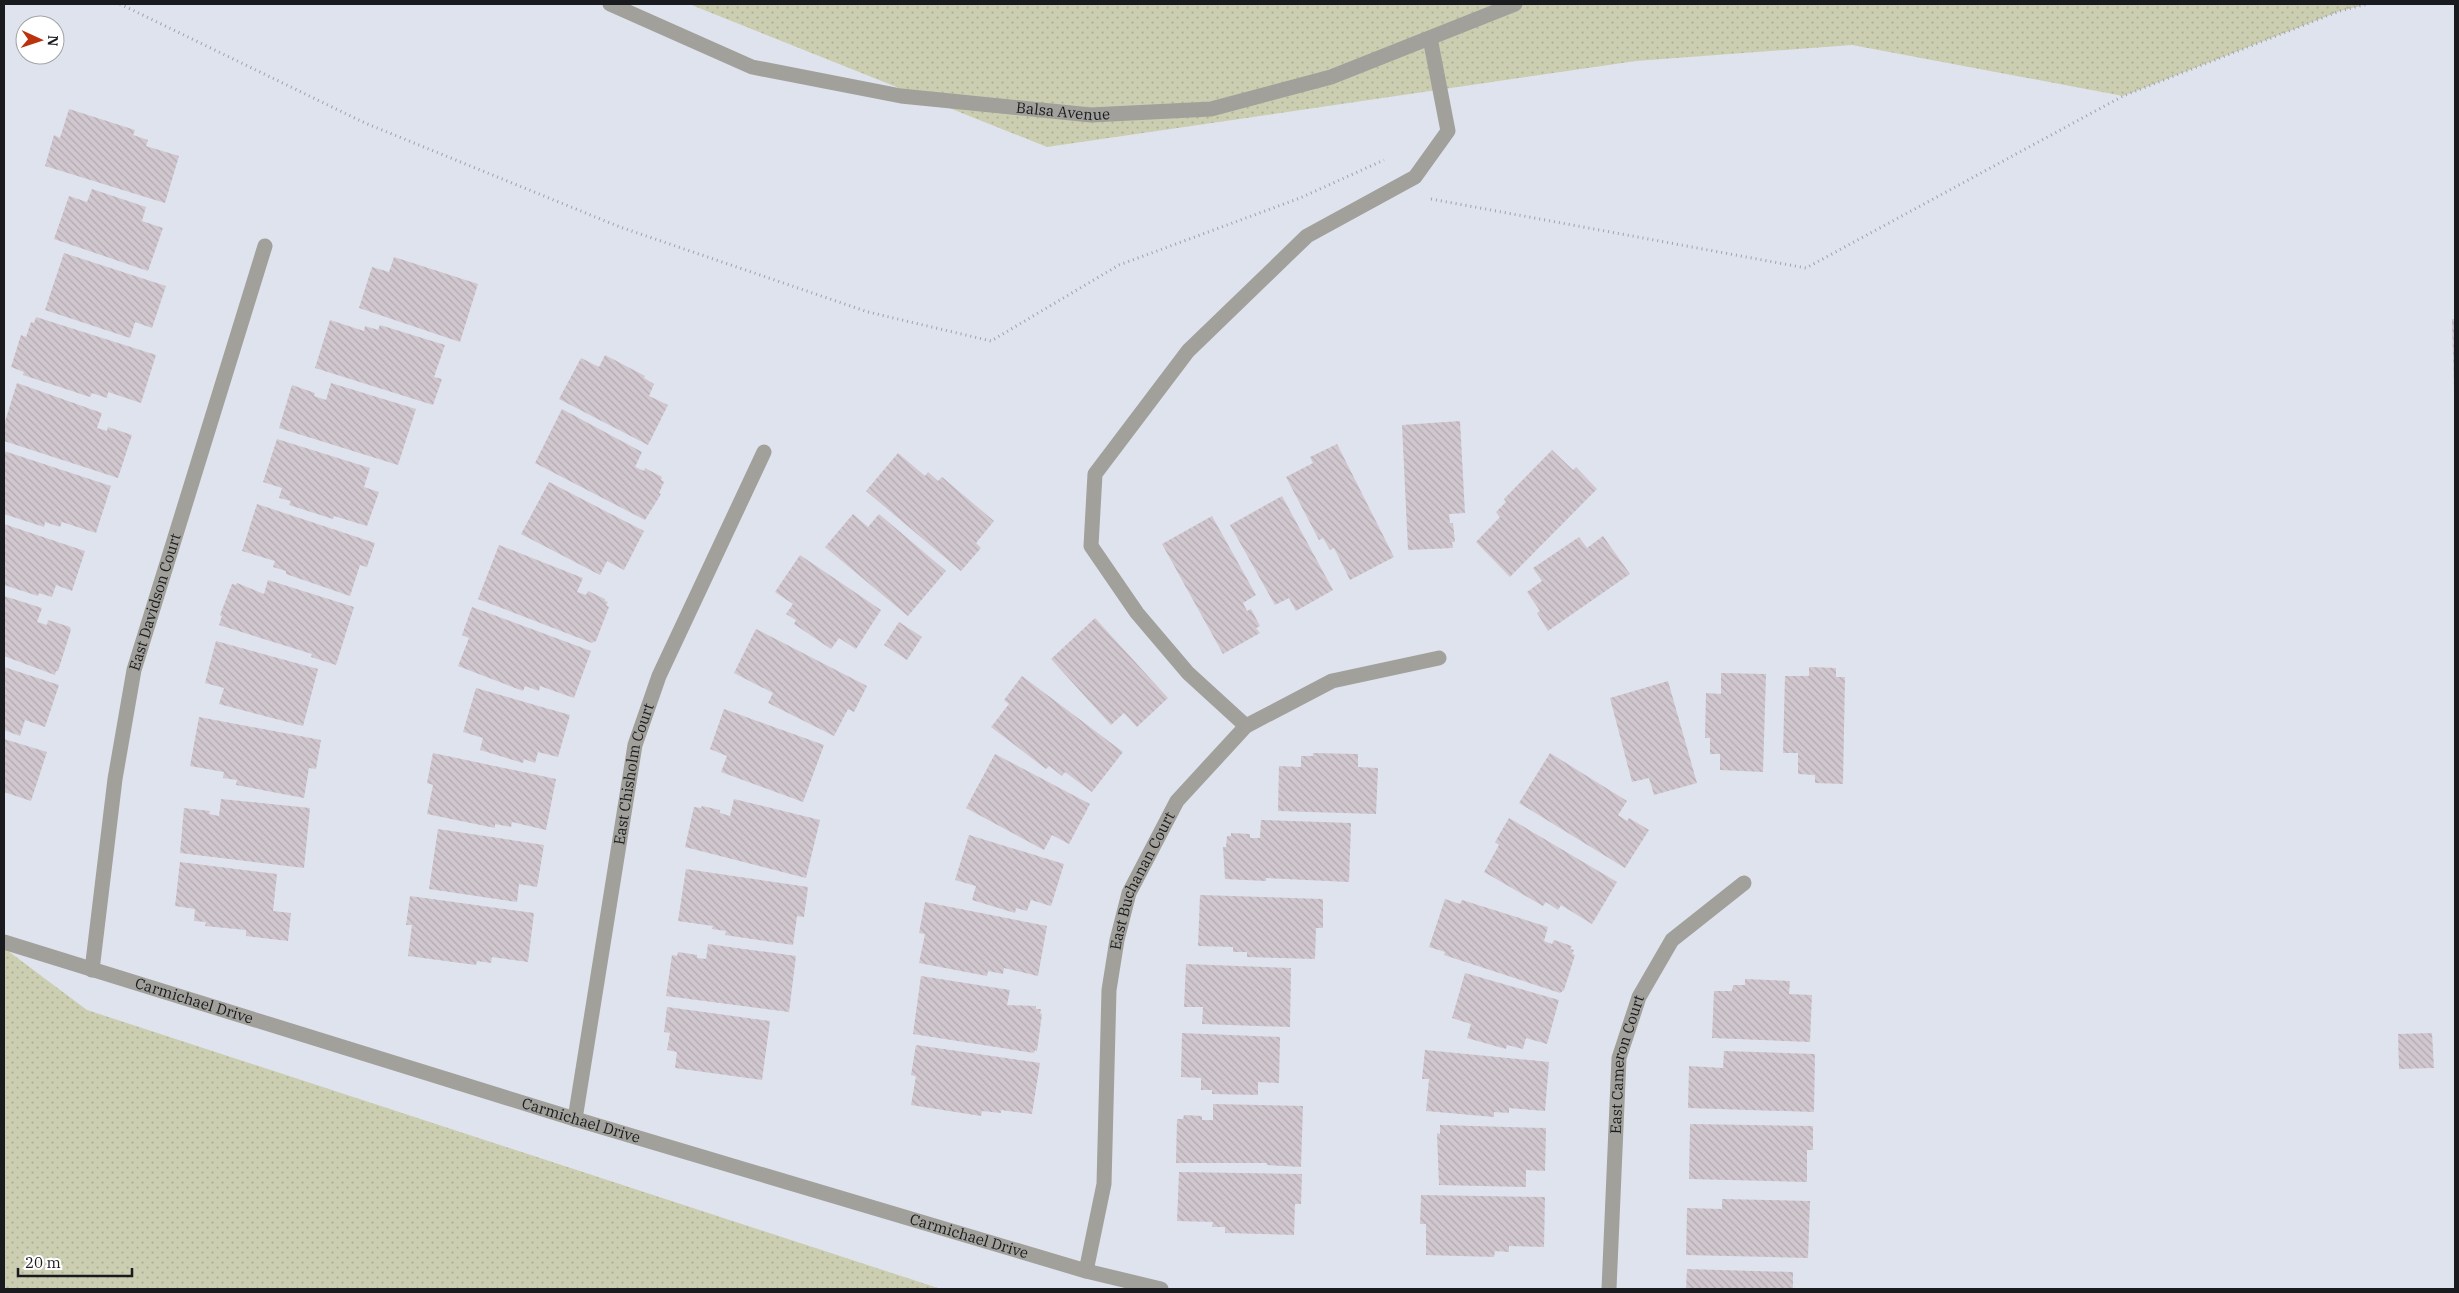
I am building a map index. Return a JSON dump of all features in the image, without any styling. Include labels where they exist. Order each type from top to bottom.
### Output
[{"type":"street","name":"Balsa Avenue","points":[[610,4],[752,66],[901,96],[1091,115],[1210,109],[1331,78],[1515,4]]},
{"type":"street","points":[[1246,726],[1188,673],[1137,613],[1091,546],[1095,474],[1188,351],[1307,236],[1415,177],[1448,131],[1430,38]]},
{"type":"street","name":"East Davidson Court","points":[[92,970],[115,779],[134,670],[265,246]]},
{"type":"street","name":"East Chisholm Court","points":[[575,1119],[635,745],[659,676],[764,452]]},
{"type":"street","name":"East Buchanan Court","points":[[1086,1271],[1104,1184],[1109,990],[1117,940],[1129,893],[1177,801],[1246,726],[1332,681],[1439,658]]},
{"type":"street","name":"East Cameron Court","points":[[1609,1289],[1619,1058],[1639,996],[1672,940],[1744,883]]},
{"type":"street","name":"Carmichael Drive","points":[[4,942],[575,1119],[1086,1271],[1161,1289]]},
{"type":"path","points":[[120,4],[365,123],[620,227],[868,312],[991,341],[1119,265],[1300,198],[1401,152],[1415,177],[1431,199],[1806,268],[2123,96],[2340,11],[2368,4]]},
{"type":"green space","points":[[689,4],[2368,4],[2340,11],[2123,96],[1852,45],[1636,61],[1047,147]]},
{"type":"green space","points":[[4,948],[87,1010],[941,1289],[4,1289]]},
{"type":"building","points":[[69,109],[135,130],[133,135],[148,140],[146,146],[179,156],[165,203],[45,166],[54,135],[60,138]]},
{"type":"building","points":[[92,189],[146,207],[142,221],[163,228],[148,271],[54,239],[69,196],[87,202]]},
{"type":"building","points":[[64,253],[166,286],[152,328],[135,322],[130,338],[45,310]]},
{"type":"building","points":[[394,257],[478,284],[460,342],[359,308],[372,267],[389,272]]},
{"type":"building","points":[[36,317],[156,355],[141,403],[108,392],[107,398],[92,393],[90,397],[23,375],[24,372],[11,367],[21,335],[26,337],[31,322],[34,323]]},
{"type":"building","points":[[2452,319],[2455,319],[2455,393],[2454,393]]},
{"type":"building","points":[[330,320],[364,331],[365,326],[378,330],[380,325],[445,345],[434,377],[442,379],[433,405],[315,368]]},
{"type":"building","points":[[605,355],[645,376],[644,378],[654,384],[649,396],[668,405],[648,445],[559,399],[581,358],[599,367]]},
{"type":"building","points":[[17,383],[102,413],[97,428],[107,431],[108,427],[132,435],[118,478],[4,441],[4,425]]},
{"type":"building","points":[[331,383],[416,409],[398,465],[279,428],[292,385],[315,393],[314,396],[326,400]]},
{"type":"building","points":[[562,409],[642,452],[635,467],[644,471],[645,468],[662,477],[661,480],[664,482],[659,493],[661,494],[645,520],[535,463]]},
{"type":"building","points":[[1460,421],[1465,513],[1449,514],[1450,523],[1453,523],[1455,542],[1452,542],[1453,548],[1408,550],[1402,425]]},
{"type":"building","points":[[277,439],[370,468],[364,487],[379,492],[367,526],[334,516],[333,519],[289,505],[291,501],[279,498],[282,488],[263,482]]},
{"type":"building","points":[[1337,444],[1394,557],[1350,580],[1334,548],[1330,550],[1323,538],[1319,540],[1286,477],[1313,463],[1310,457]]},
{"type":"building","points":[[1552,450],[1573,470],[1576,467],[1597,489],[1510,577],[1476,542],[1500,517],[1496,512],[1506,502],[1504,499]]},
{"type":"building","points":[[4,451],[111,486],[96,533],[62,522],[60,527],[45,522],[44,527],[4,514]]},
{"type":"building","points":[[898,453],[925,476],[928,472],[938,481],[942,477],[994,521],[976,543],[981,548],[961,571],[866,491]]},
{"type":"building","points":[[549,482],[644,531],[624,570],[607,561],[600,575],[521,534]]},
{"type":"building","points":[[1282,496],[1333,590],[1296,611],[1289,598],[1275,605],[1230,525]]},
{"type":"building","points":[[257,504],[375,543],[367,567],[360,565],[350,596],[286,574],[286,571],[273,567],[275,561],[242,551]]},
{"type":"building","points":[[853,514],[868,527],[879,514],[946,571],[908,616],[825,547]]},
{"type":"building","points":[[1212,516],[1256,595],[1243,603],[1247,611],[1251,609],[1260,626],[1256,628],[1260,633],[1223,654],[1162,544]]},
{"type":"building","points":[[4,524],[85,551],[72,591],[56,585],[52,597],[39,593],[38,596],[4,585]]},
{"type":"building","points":[[1603,536],[1630,574],[1548,631],[1537,613],[1540,611],[1527,592],[1542,581],[1533,568],[1579,537],[1587,548]]},
{"type":"building","points":[[499,545],[583,578],[577,592],[586,595],[588,591],[605,599],[608,602],[606,605],[609,607],[596,641],[592,643],[478,599]]},
{"type":"building","points":[[800,555],[881,610],[856,649],[839,638],[831,649],[794,624],[796,620],[786,614],[793,604],[775,592]]},
{"type":"building","points":[[268,580],[354,607],[336,665],[311,657],[312,654],[219,625],[222,616],[220,615],[232,584],[236,585],[237,583],[264,594]]},
{"type":"building","points":[[4,596],[42,608],[37,622],[47,625],[48,620],[70,627],[71,630],[55,675],[4,656]]},
{"type":"building","points":[[472,607],[591,651],[574,698],[540,686],[539,691],[525,686],[523,691],[458,666],[469,638],[462,635]]},
{"type":"building","points":[[1095,618],[1168,698],[1137,727],[1124,713],[1111,725],[1051,659]]},
{"type":"building","points":[[899,622],[922,637],[907,660],[884,645]]},
{"type":"building","points":[[756,629],[867,686],[854,712],[848,709],[834,736],[768,703],[773,693],[734,673]]},
{"type":"building","points":[[216,641],[318,669],[303,726],[219,704],[224,688],[205,683]]},
{"type":"building","points":[[4,667],[59,685],[45,727],[25,720],[20,736],[4,730]]},
{"type":"building","points":[[1809,667],[1836,668],[1836,677],[1845,677],[1843,784],[1815,783],[1815,775],[1798,774],[1798,753],[1783,753],[1785,676],[1809,676]]},
{"type":"building","points":[[1721,673],[1766,674],[1763,772],[1720,770],[1720,754],[1710,754],[1710,738],[1705,738],[1706,693],[1721,694]]},
{"type":"building","points":[[1022,676],[1123,752],[1092,792],[1065,772],[1062,776],[1049,766],[1046,769],[991,727],[1009,704],[1004,700]]},
{"type":"building","points":[[1668,681],[1697,783],[1654,795],[1649,778],[1632,782],[1610,698]]},
{"type":"building","points":[[476,688],[570,715],[558,757],[538,752],[535,763],[524,759],[523,763],[480,750],[483,738],[463,732]]},
{"type":"building","points":[[724,709],[824,745],[803,802],[721,772],[727,756],[710,749]]},
{"type":"building","points":[[199,717],[321,740],[316,769],[309,768],[304,798],[236,785],[237,780],[223,778],[224,772],[190,766]]},
{"type":"building","points":[[4,739],[47,752],[31,801],[4,792]]},
{"type":"building","points":[[433,753],[556,779],[546,830],[512,822],[511,827],[495,824],[495,828],[427,814],[433,785],[427,783]]},
{"type":"building","points":[[1313,753],[1358,754],[1358,767],[1378,768],[1376,814],[1278,811],[1279,766],[1301,767],[1301,756],[1313,756]]},
{"type":"building","points":[[1550,753],[1627,801],[1618,815],[1627,821],[1629,818],[1649,830],[1625,868],[1519,803]]},
{"type":"building","points":[[995,754],[1090,804],[1069,844],[1052,835],[1044,850],[966,808]]},
{"type":"building","points":[[221,799],[310,808],[304,868],[180,853],[184,808],[210,811],[209,814],[219,816]]},
{"type":"building","points":[[734,799],[820,820],[806,878],[685,847],[694,807],[701,808],[702,806],[720,810],[720,813],[730,816]]},
{"type":"building","points":[[1509,818],[1617,882],[1592,924],[1561,905],[1558,910],[1546,902],[1543,906],[1484,872],[1499,845],[1495,842]]},
{"type":"building","points":[[1261,820],[1351,823],[1349,882],[1266,878],[1266,881],[1225,879],[1223,847],[1226,847],[1227,836],[1231,836],[1231,833],[1250,834],[1250,838],[1260,838]]},
{"type":"building","points":[[438,829],[544,845],[537,887],[519,884],[517,902],[429,889]]},
{"type":"building","points":[[969,835],[1064,864],[1051,906],[1031,900],[1027,911],[1016,908],[1015,913],[972,900],[976,886],[955,880]]},
{"type":"building","points":[[180,862],[277,874],[273,911],[291,913],[288,941],[246,936],[246,930],[205,926],[206,922],[194,921],[195,909],[175,906]]},
{"type":"building","points":[[686,869],[808,887],[804,917],[797,916],[793,945],[725,935],[726,931],[712,929],[713,926],[678,921]]},
{"type":"building","points":[[1200,895],[1323,899],[1323,928],[1316,928],[1315,959],[1247,957],[1247,952],[1233,952],[1233,947],[1198,946]]},
{"type":"building","points":[[410,896],[534,913],[528,962],[492,957],[491,963],[477,961],[476,965],[408,956],[412,925],[406,925]]},
{"type":"building","points":[[1445,899],[1460,904],[1462,900],[1548,927],[1544,941],[1552,944],[1554,940],[1572,946],[1570,949],[1574,950],[1572,954],[1575,955],[1564,990],[1560,993],[1444,955],[1445,952],[1429,947]]},
{"type":"building","points":[[925,902],[1047,926],[1038,976],[1004,968],[1003,974],[988,971],[987,976],[919,963],[925,934],[919,933]]},
{"type":"building","points":[[708,944],[796,956],[789,1012],[666,996],[672,955],[677,956],[678,952],[697,955],[697,958],[706,959]]},
{"type":"building","points":[[1186,964],[1291,968],[1290,1027],[1202,1024],[1203,1007],[1184,1007]]},
{"type":"building","points":[[1465,973],[1559,1000],[1547,1044],[1526,1038],[1523,1049],[1507,1045],[1506,1049],[1467,1038],[1471,1024],[1452,1018]]},
{"type":"building","points":[[921,976],[1010,990],[1007,1005],[1036,1006],[1036,1009],[1041,1009],[1037,1051],[1035,1050],[1034,1053],[913,1034]]},
{"type":"building","points":[[1745,979],[1790,981],[1789,994],[1812,995],[1810,1042],[1712,1038],[1714,991],[1732,991],[1733,985],[1745,985]]},
{"type":"building","points":[[667,1007],[770,1021],[762,1080],[675,1068],[677,1052],[667,1050],[670,1033],[664,1032]]},
{"type":"building","points":[[1182,1033],[1280,1037],[1279,1083],[1258,1082],[1258,1095],[1212,1094],[1212,1090],[1201,1090],[1201,1078],[1181,1077]]},
{"type":"building","points":[[2432,1033],[2434,1068],[2399,1069],[2398,1034]]},
{"type":"building","points":[[916,1045],[1040,1063],[1032,1114],[1001,1110],[1001,1113],[982,1111],[981,1116],[911,1105],[916,1076],[911,1075]]},
{"type":"building","points":[[1425,1050],[1549,1062],[1545,1111],[1509,1108],[1509,1113],[1494,1112],[1494,1117],[1426,1111],[1429,1079],[1422,1079]]},
{"type":"building","points":[[1724,1051],[1815,1054],[1814,1112],[1688,1108],[1689,1066],[1723,1068]]},
{"type":"building","points":[[1213,1104],[1303,1106],[1301,1167],[1267,1165],[1267,1163],[1176,1163],[1177,1119],[1183,1119],[1184,1115],[1202,1116],[1202,1120],[1213,1120]]},
{"type":"building","points":[[1690,1124],[1813,1126],[1813,1150],[1807,1150],[1807,1182],[1689,1179]]},
{"type":"building","points":[[1440,1125],[1546,1128],[1545,1171],[1526,1170],[1526,1187],[1439,1185],[1437,1133],[1440,1134]]},
{"type":"building","points":[[1179,1172],[1302,1174],[1301,1204],[1295,1204],[1294,1235],[1225,1233],[1225,1227],[1212,1227],[1213,1222],[1177,1221]]},
{"type":"building","points":[[1421,1195],[1545,1197],[1544,1247],[1509,1246],[1509,1252],[1495,1251],[1494,1257],[1426,1255],[1426,1224],[1420,1224]]},
{"type":"building","points":[[1722,1199],[1810,1201],[1808,1258],[1686,1255],[1687,1208],[1722,1209]]},
{"type":"building","points":[[1687,1269],[1793,1272],[1793,1289],[1686,1289]]}]
